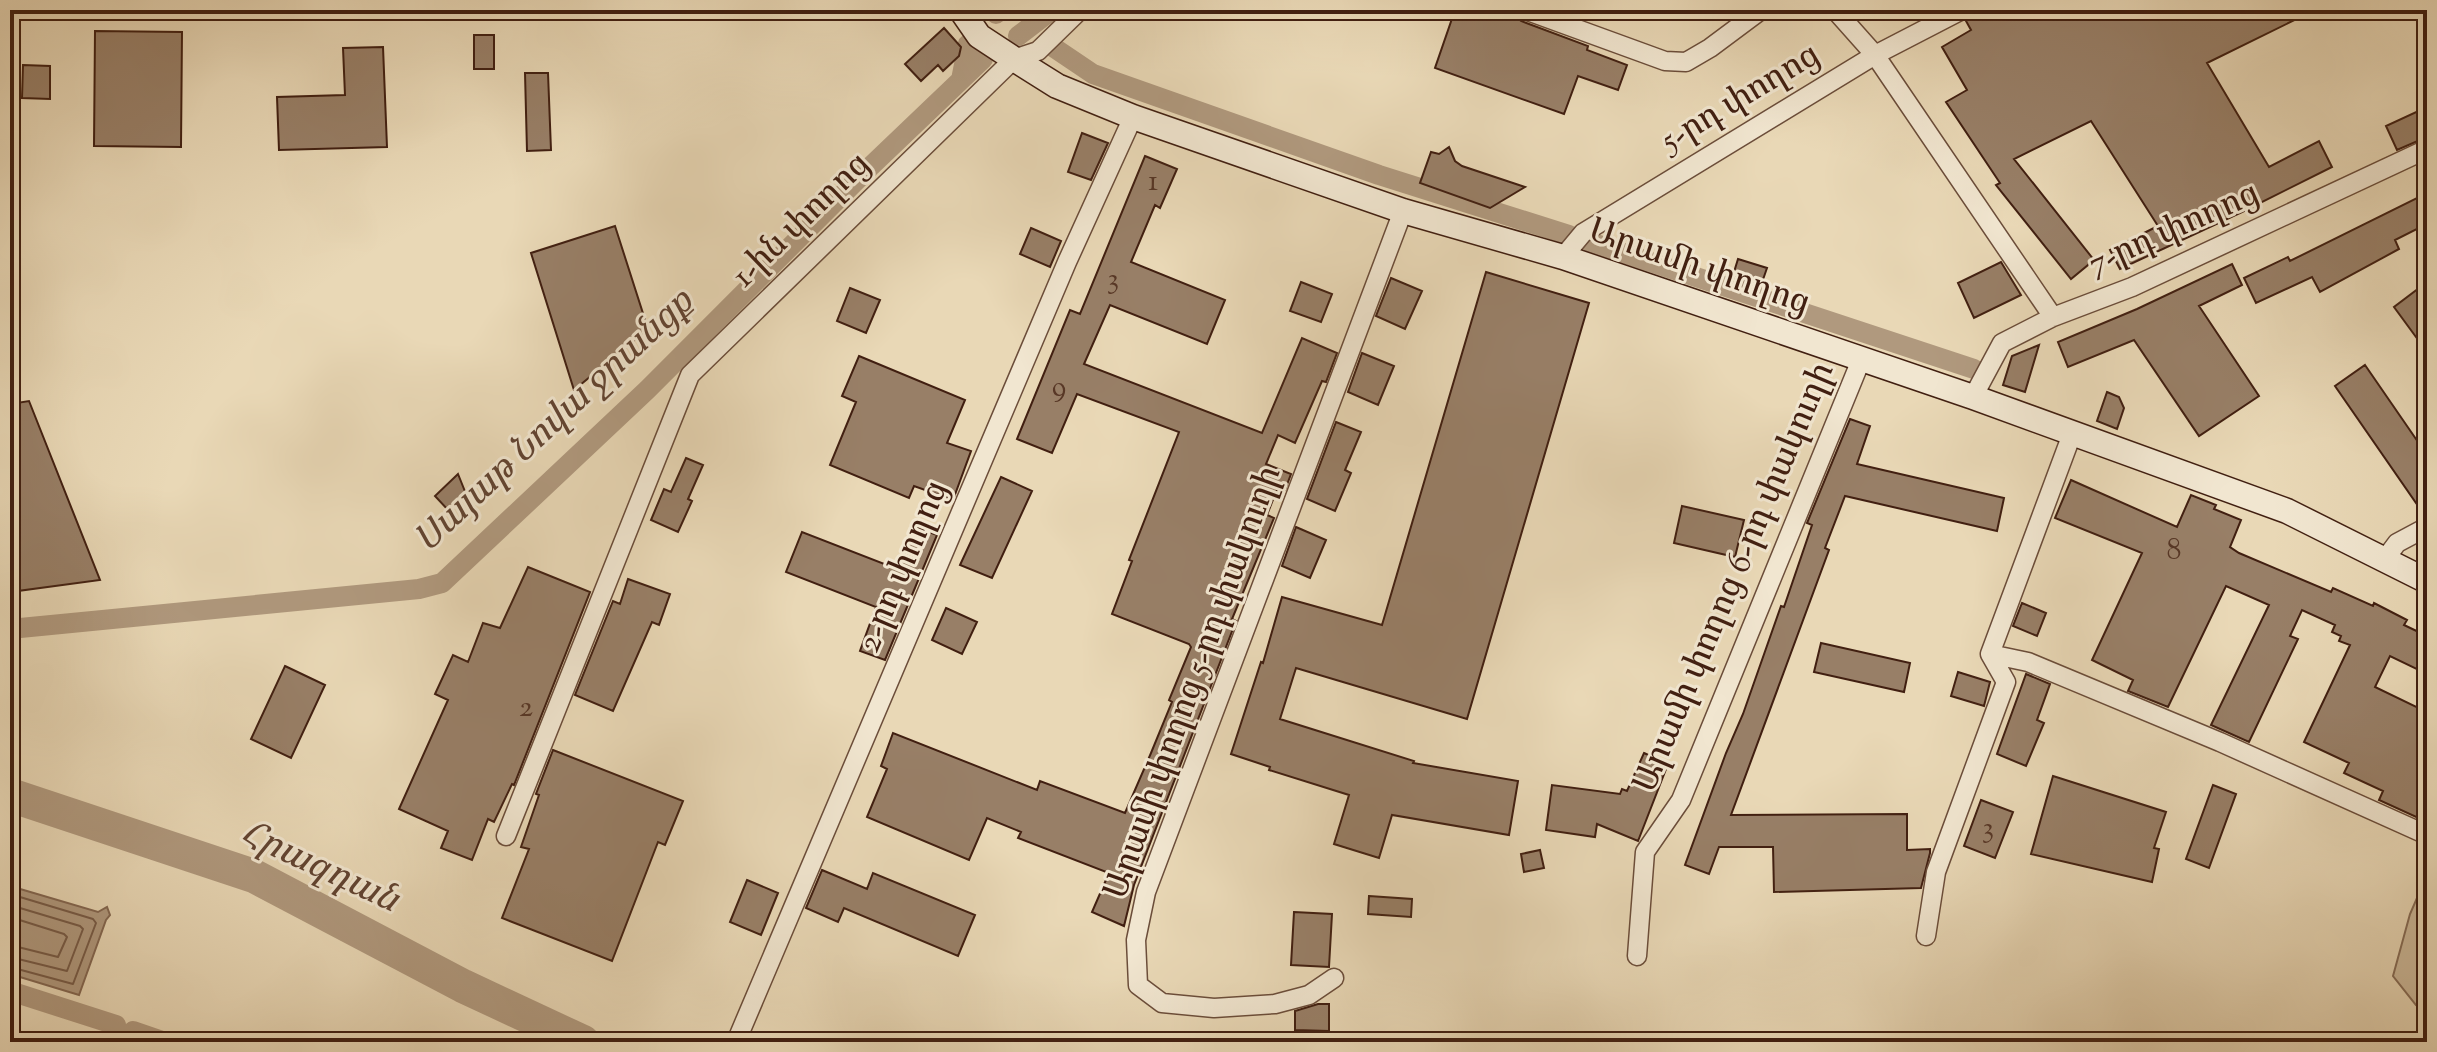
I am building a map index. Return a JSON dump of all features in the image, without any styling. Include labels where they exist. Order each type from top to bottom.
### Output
[{"type":"main road","name":"Արամի փողոց","points":[[961,10],[979,36],[1057,86],[1133,117],[1403,211],[1563,257],[1973,397],[2287,511],[2427,581]]},
{"type":"street","name":"1-ին փողոց","points":[[506,836],[690,375],[1014,59],[1038,51],[1080,10]]},
{"type":"street","points":[[1525,10],[1665,61],[1686,62],[1761,10]]},
{"type":"street","points":[[1835,10],[1875,55],[2053,317]]},
{"type":"street","name":"5-րդ փողոց","points":[[1563,257],[1583,233],[1875,55],[1962,10]]},
{"type":"street","name":"2-րդ փողոց","points":[[736,1042],[1067,262],[1133,117]]},
{"type":"street","name":"7-րդ փողոց","points":[[1973,397],[2002,343],[2053,317],[2132,287],[2427,149]]},
{"type":"street","name":"Արամի փողոց 5-րդ փակուղի","points":[[1334,978],[1309,995],[1275,1004],[1214,1008],[1162,1003],[1138,985],[1136,940],[1146,892],[1403,211]]},
{"type":"street","name":"Արամի փողոց 6-րդ փակուղի","points":[[1637,956],[1645,852],[1681,800],[1861,360]]},
{"type":"street","points":[[1990,654],[2072,434]]},
{"type":"street","points":[[2385,559],[2397,543],[2427,527]]},
{"type":"street","points":[[1990,654],[2043,668],[2220,742],[2427,835]]},
{"type":"street","points":[[1926,936],[1936,872],[2006,682],[1990,654]]},
{"type":"shaded area","points":[[2427,875],[2427,1008],[2416,1005],[2393,976],[2410,914]]},
{"type":"water","points":[[10,886],[98,912],[107,907],[110,915],[79,995],[10,974]]},
{"type":"building","points":[[1455,10],[1501,10],[1627,65],[1618,90],[1578,76],[1564,114],[1435,68]]},
{"type":"building","points":[[1986,10],[2315,10],[2207,63],[2269,167],[2319,141],[2332,167],[2120,269],[2110,250],[2158,226],[2091,121],[2014,159],[2094,260],[2071,279],[1996,185],[2000,183],[1946,102],[1967,90],[1942,47],[1971,30],[1966,21]]},
{"type":"building","points":[[944,28],[961,47],[959,56],[943,71],[938,65],[921,81],[905,64]]},
{"type":"building","points":[[95,31],[182,32],[181,147],[94,146]]},
{"type":"building","points":[[474,35],[494,35],[494,69],[474,69]]},
{"type":"building","points":[[383,47],[387,147],[279,150],[277,97],[345,95],[343,48]]},
{"type":"building","points":[[23,65],[50,66],[50,99],[22,98]]},
{"type":"building","points":[[525,73],[548,73],[551,150],[527,151]]},
{"type":"building","points":[[2427,107],[2427,137],[2397,150],[2386,126]]},
{"type":"building","points":[[1082,133],[1108,143],[1091,180],[1068,172]]},
{"type":"building","points":[[1449,147],[1455,161],[1462,166],[1525,187],[1490,208],[1420,183],[1431,152],[1439,154]]},
{"type":"building","points":[[1145,156],[1177,169],[1160,208],[1155,205],[1131,262],[1225,300],[1207,344],[1110,305],[1084,364],[1262,433],[1302,338],[1337,353],[1295,443],[1278,435],[1266,464],[1291,474],[1285,490],[1278,487],[1267,515],[1274,518],[1232,619],[1236,621],[1134,885],[1124,926],[1092,912],[1109,873],[1018,838],[1021,832],[987,818],[969,860],[867,817],[887,769],[881,766],[893,733],[1037,790],[1040,781],[1125,813],[1151,753],[1191,647],[1112,614],[1132,561],[1129,560],[1179,432],[1077,394],[1052,453],[1017,439],[1070,310],[1080,314]]},
{"type":"building","points":[[2427,193],[2427,224],[2395,240],[2399,249],[2320,292],[2312,277],[2256,303],[2244,278],[2288,257],[2290,261]]},
{"type":"building","points":[[615,226],[648,329],[574,390],[531,253]]},
{"type":"building","points":[[1031,228],[1061,241],[1050,267],[1020,254]]},
{"type":"building","points":[[1738,259],[1767,268],[1758,294],[1730,285]]},
{"type":"building","points":[[2001,262],[2021,295],[1974,318],[1958,283]]},
{"type":"building","points":[[2232,264],[2242,285],[2199,306],[2259,396],[2199,436],[2134,340],[2068,367],[2058,342]]},
{"type":"building","points":[[1486,272],[1589,303],[1467,719],[1296,668],[1280,719],[1413,763],[1518,781],[1509,835],[1392,815],[1379,858],[1334,844],[1349,795],[1269,770],[1270,767],[1231,754],[1282,597],[1382,625]]},
{"type":"building","points":[[1391,278],[1422,291],[1405,329],[1376,316]]},
{"type":"building","points":[[1301,282],[1332,294],[1321,322],[1290,311]]},
{"type":"building","points":[[2427,282],[2427,352],[2394,307]]},
{"type":"building","points":[[850,288],[880,300],[866,333],[837,321]]},
{"type":"building","points":[[2039,345],[2025,392],[2003,385],[2012,356]]},
{"type":"building","points":[[1362,353],[1394,366],[1378,405],[1348,392]]},
{"type":"building","points":[[859,356],[965,400],[947,443],[971,451],[953,500],[914,486],[909,498],[830,465],[856,402],[842,396]]},
{"type":"building","points":[[2365,365],[2427,455],[2425,516],[2335,386]]},
{"type":"building","points":[[2107,392],[2119,397],[2124,408],[2117,429],[2097,421]]},
{"type":"building","points":[[29,401],[100,580],[10,592],[10,404]]},
{"type":"building","points":[[1850,419],[1870,426],[1857,464],[2004,498],[1997,531],[1845,496],[1825,548],[1829,550],[1731,815],[1907,814],[1907,850],[1930,849],[1930,853],[1921,888],[1774,892],[1773,847],[1719,847],[1709,874],[1685,865],[1781,606],[1784,607],[1812,525],[1807,523]]},
{"type":"building","points":[[1336,422],[1361,432],[1345,470],[1351,473],[1335,511],[1307,499]]},
{"type":"building","points":[[686,458],[703,465],[678,532],[651,520],[664,489],[671,492]]},
{"type":"building","points":[[458,474],[466,494],[449,511],[435,496]]},
{"type":"building","points":[[1001,477],[1032,491],[992,578],[960,565]]},
{"type":"building","points":[[2071,480],[2177,527],[2191,495],[2216,505],[2214,509],[2241,520],[2230,547],[2239,553],[2331,592],[2333,588],[2373,606],[2374,603],[2407,620],[2404,625],[2427,636],[2427,674],[2390,656],[2375,687],[2427,712],[2425,821],[2379,800],[2383,791],[2344,773],[2349,763],[2304,742],[2350,645],[2339,641],[2341,636],[2332,632],[2335,625],[2302,610],[2290,636],[2298,639],[2249,742],[2211,725],[2269,605],[2226,586],[2168,707],[2128,691],[2133,680],[2092,660],[2142,553],[2055,518]]},
{"type":"building","points":[[1682,506],[1744,520],[1735,557],[1674,543]]},
{"type":"building","points":[[913,526],[937,535],[885,660],[860,651],[876,607],[786,572],[802,532],[897,569]]},
{"type":"building","points":[[1296,527],[1326,540],[1310,578],[1282,566]]},
{"type":"building","points":[[528,567],[590,592],[514,785],[494,822],[488,819],[472,860],[441,848],[448,831],[399,809],[448,700],[435,694],[453,655],[468,662],[483,623],[500,628]]},
{"type":"building","points":[[628,579],[670,594],[659,625],[652,622],[613,711],[575,695],[613,601],[620,604]]},
{"type":"building","points":[[2022,603],[2046,613],[2037,636],[2013,626]]},
{"type":"building","points":[[946,608],[977,622],[962,654],[932,640]]},
{"type":"building","points":[[1821,643],[1910,663],[1904,692],[1814,672]]},
{"type":"building","points":[[285,666],[325,685],[291,758],[251,739]]},
{"type":"building","points":[[1958,672],[1990,682],[1984,706],[1951,696]]},
{"type":"building","points":[[2026,674],[2050,684],[2037,720],[2044,723],[2026,766],[1997,754]]},
{"type":"building","points":[[553,750],[683,801],[665,845],[658,842],[612,961],[502,918],[529,849],[521,847]]},
{"type":"building","points":[[1644,753],[1668,764],[1638,841],[1597,824],[1595,837],[1546,830],[1552,785],[1620,794],[1622,789],[1627,791]]},
{"type":"building","points":[[2053,776],[2166,812],[2154,848],[2159,849],[2152,882],[2031,854]]},
{"type":"building","points":[[2213,785],[2236,794],[2209,868],[2186,859]]},
{"type":"building","points":[[1981,800],[2013,812],[1995,858],[1964,846]]},
{"type":"building","points":[[1540,850],[1544,868],[1524,872],[1521,854]]},
{"type":"building","points":[[822,870],[867,889],[873,873],[975,915],[958,956],[844,908],[838,922],[806,908]]},
{"type":"building","points":[[747,880],[778,893],[761,935],[730,922]]},
{"type":"building","points":[[1369,896],[1412,899],[1411,917],[1368,914]]},
{"type":"building","points":[[1294,912],[1332,914],[1329,967],[1291,965]]},
{"type":"building","points":[[1329,1004],[1329,1031],[1295,1030],[1295,1011]]},
{"type":"waterway","name":"Սայաթ Նովա ջրանցք","points":[[996,14],[1000,10]]},
{"type":"waterway","name":"Սայաթ Նովա ջրանցք","points":[[1018,36],[1052,10]]},
{"type":"waterway","name":"Սայաթ Նովա ջրանցք","points":[[961,80],[968,44]]},
{"type":"waterway","points":[[1050,45],[1093,74],[1379,175],[1569,235]]},
{"type":"waterway","name":"Սայաթ Նովա ջրանցք","points":[[10,629],[419,589],[442,583],[647,390],[983,59]]},
{"type":"waterway","points":[[1590,242],[1974,369]]},
{"type":"waterway","name":"Հրազդան","points":[[10,795],[254,876],[463,986],[583,1042]]},
{"type":"waterway","points":[[10,991],[116,1025]]},
{"type":"waterway","points":[[133,1031],[165,1042]]}]
